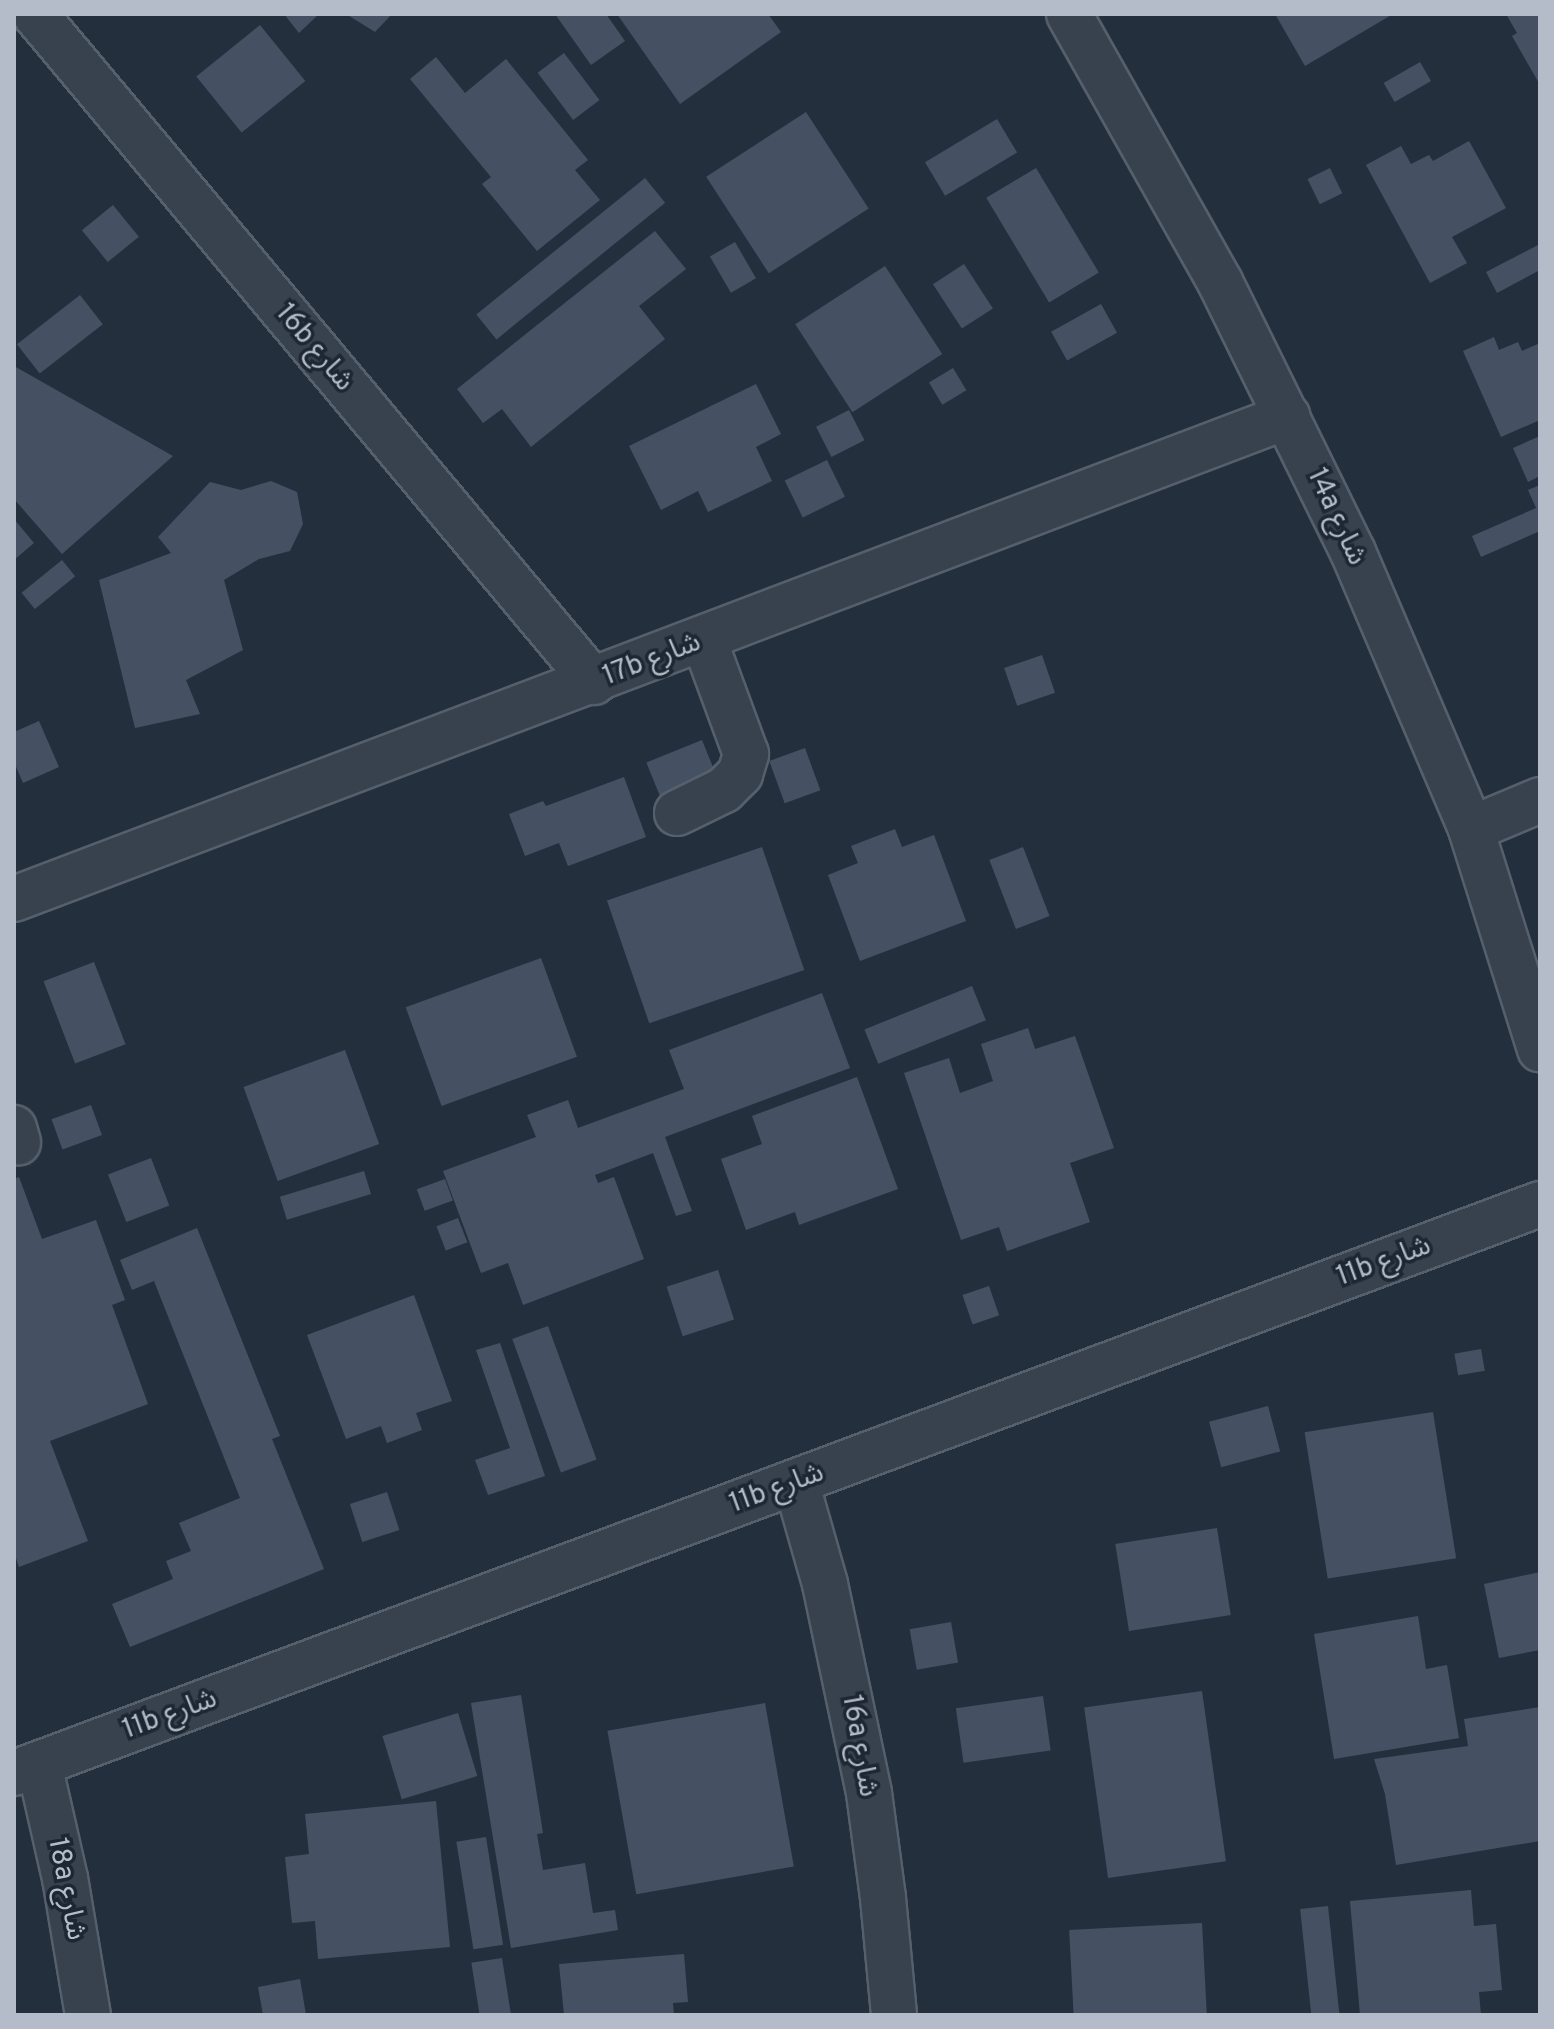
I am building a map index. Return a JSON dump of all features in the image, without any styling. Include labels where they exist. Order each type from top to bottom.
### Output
[{"type":"street","name":"16b شارع","points":[[35,14],[594,682]]},
{"type":"street","name":"14a شارع","points":[[1069,14],[1155,161],[1288,416],[1359,566],[1471,829],[1540,1049]]},
{"type":"street","name":"17b شارع","points":[[14,899],[594,682],[1288,416]]},
{"type":"street","points":[[677,813],[724,790],[740,774],[746,754],[704,640]]},
{"type":"street","points":[[1471,829],[1540,800]]},
{"type":"street","name":"11b شارع","points":[[26,1769],[1540,1204]]},
{"type":"street","name":"16a شارع","points":[[796,1482],[825,1584],[869,1793],[894,2015]]},
{"type":"street","name":"18a شارع","points":[[26,1769],[65,1878],[88,2015]]},
{"type":"building","points":[[284,14],[319,14],[299,33]]},
{"type":"building","points":[[346,14],[392,14],[375,32]]},
{"type":"building","points":[[555,14],[606,14],[625,41],[591,65]]},
{"type":"building","points":[[617,14],[768,14],[781,32],[680,104]]},
{"type":"building","points":[[1275,14],[1393,14],[1305,66]]},
{"type":"building","points":[[1506,14],[1540,14],[1540,85],[1512,36],[1517,33]]},
{"type":"building","points":[[260,25],[305,81],[242,133],[196,77]]},
{"type":"building","points":[[564,53],[600,100],[573,120],[538,73]]},
{"type":"building","points":[[436,57],[465,93],[506,59],[588,160],[575,170],[600,200],[537,251],[482,184],[491,177],[410,79]]},
{"type":"building","points":[[1420,62],[1431,81],[1395,102],[1384,83]]},
{"type":"building","points":[[806,112],[869,208],[769,273],[706,177]]},
{"type":"building","points":[[997,119],[1017,152],[945,196],[925,162]]},
{"type":"building","points":[[1469,141],[1506,208],[1452,237],[1467,263],[1430,283],[1366,165],[1401,146],[1411,164],[1429,155],[1433,161]]},
{"type":"building","points":[[1036,168],[1099,273],[1049,302],[986,198]]},
{"type":"building","points":[[1330,168],[1342,193],[1320,204],[1308,179]]},
{"type":"building","points":[[645,178],[665,203],[496,339],[476,315]]},
{"type":"building","points":[[113,205],[139,237],[108,262],[82,230]]},
{"type":"building","points":[[655,231],[686,269],[639,306],[665,339],[531,447],[502,409],[483,423],[457,389]]},
{"type":"building","points":[[735,242],[756,278],[731,293],[710,256]]},
{"type":"building","points":[[1540,244],[1540,270],[1497,293],[1486,272]]},
{"type":"building","points":[[964,264],[993,308],[962,329],[933,284]]},
{"type":"building","points":[[885,266],[942,354],[852,412],[795,324]]},
{"type":"building","points":[[80,295],[103,324],[40,373],[17,344]]},
{"type":"building","points":[[1101,304],[1117,333],[1067,360],[1051,332]]},
{"type":"building","points":[[1494,337],[1499,350],[1518,342],[1522,351],[1540,343],[1540,420],[1501,437],[1463,351]]},
{"type":"building","points":[[14,366],[173,456],[62,554],[14,499]]},
{"type":"building","points":[[953,368],[966,390],[942,405],[929,382]]},
{"type":"building","points":[[756,384],[781,434],[756,447],[772,481],[708,512],[698,491],[661,510],[629,446]]},
{"type":"building","points":[[849,410],[864,440],[831,457],[816,427]]},
{"type":"building","points":[[1540,436],[1540,476],[1528,482],[1513,448]]},
{"type":"building","points":[[827,460],[845,497],[803,517],[785,481]]},
{"type":"building","points":[[271,481],[297,492],[303,524],[290,551],[259,559],[224,580],[243,650],[186,680],[200,714],[135,728],[99,580],[171,553],[158,537],[210,482],[241,490]]},
{"type":"building","points":[[1540,485],[1540,531],[1481,557],[1472,536],[1536,508],[1528,490]]},
{"type":"building","points":[[14,519],[34,543],[14,560]]},
{"type":"building","points":[[62,560],[75,576],[35,609],[22,593]]},
{"type":"building","points":[[1042,655],[1055,693],[1017,706],[1004,668]]},
{"type":"building","points":[[39,721],[59,767],[23,783],[14,762],[14,732]]},
{"type":"building","points":[[702,740],[717,778],[662,800],[646,762]]},
{"type":"building","points":[[805,748],[820,790],[785,803],[769,761]]},
{"type":"building","points":[[624,777],[646,837],[568,866],[559,843],[525,856],[509,814],[543,801],[546,806]]},
{"type":"building","points":[[895,829],[902,847],[934,835],[966,921],[860,961],[828,875],[858,863],[851,846]]},
{"type":"building","points":[[762,847],[804,970],[649,1023],[607,900]]},
{"type":"building","points":[[1023,847],[1050,916],[1016,929],[989,860]]},
{"type":"building","points":[[541,958],[577,1057],[442,1106],[406,1007]]},
{"type":"building","points":[[94,962],[126,1044],[75,1064],[44,981]]},
{"type":"building","points":[[972,986],[986,1020],[878,1064],[864,1029]]},
{"type":"building","points":[[822,993],[850,1068],[665,1137],[692,1211],[676,1216],[653,1153],[595,1175],[598,1183],[614,1177],[644,1259],[523,1305],[508,1263],[481,1273],[443,1171],[536,1137],[527,1115],[568,1100],[578,1128],[684,1089],[669,1050]]},
{"type":"building","points":[[1028,1028],[1035,1049],[1075,1036],[1114,1148],[1070,1163],[1090,1222],[1007,1251],[999,1227],[961,1240],[904,1073],[949,1058],[960,1093],[993,1081],[981,1044]]},
{"type":"building","points":[[345,1050],[379,1144],[278,1181],[244,1087]]},
{"type":"building","points":[[857,1077],[898,1189],[799,1225],[795,1212],[746,1230],[721,1159],[762,1144],[752,1116]]},
{"type":"building","points":[[91,1105],[102,1135],[62,1149],[52,1119]]},
{"type":"building","points":[[151,1158],[169,1206],[126,1222],[108,1174]]},
{"type":"building","points":[[364,1171],[371,1194],[287,1220],[280,1197]]},
{"type":"building","points":[[19,1177],[42,1239],[96,1220],[125,1300],[112,1305],[148,1404],[50,1441],[88,1541],[19,1567],[14,1552],[14,1179]]},
{"type":"building","points":[[445,1179],[453,1201],[425,1211],[417,1189]]},
{"type":"building","points":[[458,1218],[467,1242],[446,1251],[437,1226]]},
{"type":"building","points":[[197,1228],[280,1436],[272,1439],[324,1569],[130,1647],[112,1604],[173,1579],[166,1561],[191,1551],[179,1523],[240,1498],[154,1281],[132,1290],[120,1260]]},
{"type":"building","points":[[718,1270],[734,1319],[683,1336],[667,1287]]},
{"type":"building","points":[[989,1286],[999,1315],[973,1324],[963,1295]]},
{"type":"building","points":[[414,1295],[452,1401],[416,1413],[422,1430],[387,1443],[381,1426],[346,1439],[307,1335]]},
{"type":"building","points":[[548,1326],[597,1459],[561,1472],[512,1339]]},
{"type":"building","points":[[500,1343],[545,1476],[488,1495],[475,1460],[510,1448],[476,1350]]},
{"type":"building","points":[[1481,1349],[1485,1371],[1458,1375],[1454,1354]]},
{"type":"building","points":[[1268,1406],[1280,1451],[1221,1467],[1209,1422]]},
{"type":"building","points":[[1433,1412],[1456,1558],[1328,1579],[1305,1432]]},
{"type":"building","points":[[387,1492],[399,1530],[362,1542],[350,1504]]},
{"type":"building","points":[[1217,1528],[1231,1615],[1129,1631],[1115,1544]]},
{"type":"building","points":[[1540,1572],[1540,1650],[1499,1658],[1484,1584]]},
{"type":"building","points":[[1418,1616],[1426,1669],[1447,1665],[1459,1738],[1334,1759],[1314,1634]]},
{"type":"building","points":[[951,1622],[958,1662],[917,1670],[910,1629]]},
{"type":"building","points":[[1202,1691],[1226,1861],[1108,1878],[1084,1708]]},
{"type":"building","points":[[521,1695],[543,1833],[537,1834],[543,1870],[585,1863],[593,1913],[615,1910],[618,1930],[511,1948],[471,1703]]},
{"type":"building","points":[[1043,1696],[1051,1750],[964,1763],[956,1708]]},
{"type":"building","points":[[765,1703],[794,1866],[636,1894],[607,1731]]},
{"type":"building","points":[[1540,1707],[1540,1841],[1396,1865],[1385,1794],[1374,1759],[1468,1746],[1464,1719]]},
{"type":"building","points":[[458,1713],[477,1776],[402,1799],[382,1736]]},
{"type":"building","points":[[436,1801],[450,1947],[318,1959],[315,1921],[292,1923],[285,1857],[309,1854],[305,1814]]},
{"type":"building","points":[[486,1837],[503,1945],[473,1949],[456,1842]]},
{"type":"building","points":[[1471,1890],[1474,1926],[1496,1924],[1502,1990],[1479,1992],[1481,2015],[1360,2015],[1350,1901]]},
{"type":"building","points":[[1328,1906],[1339,2015],[1311,2015],[1300,1909]]},
{"type":"building","points":[[1202,1923],[1207,2015],[1074,2015],[1069,1930]]},
{"type":"building","points":[[684,1954],[688,2002],[673,2003],[674,2015],[564,2015],[559,1964]]},
{"type":"building","points":[[502,1958],[511,2015],[480,2015],[471,1963]]},
{"type":"building","points":[[300,1979],[306,2015],[263,2015],[258,1987]]}]
